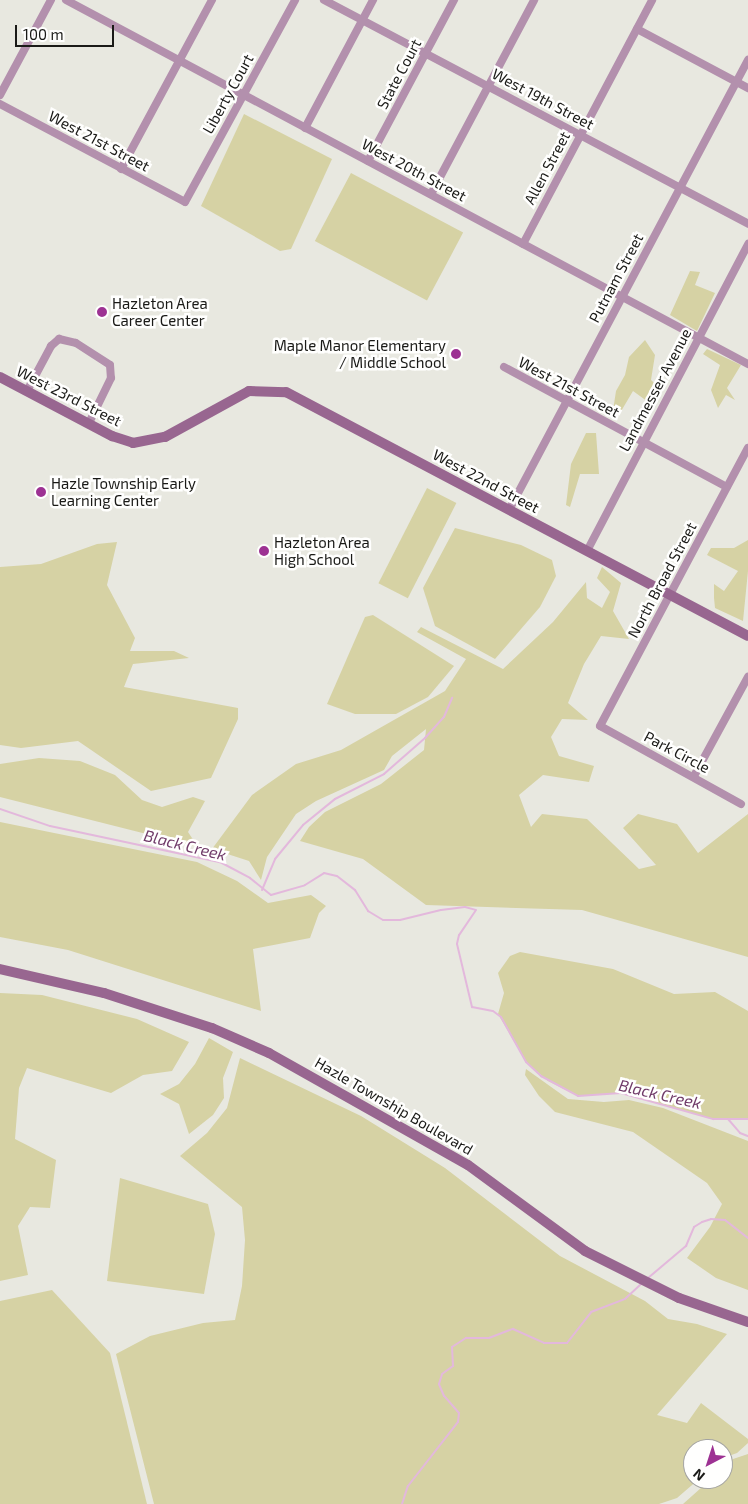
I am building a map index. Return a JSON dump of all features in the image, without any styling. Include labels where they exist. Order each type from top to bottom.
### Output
[{"type":"street","points":[[0,95],[51,0]]},
{"type":"street","name":"West 20th Street","points":[[66,0],[748,364]]},
{"type":"street","points":[[122,169],[212,0]]},
{"type":"street","name":"Liberty Court","points":[[185,202],[295,0]]},
{"type":"street","name":"West 19th Street","points":[[324,0],[748,224]]},
{"type":"street","points":[[305,128],[373,0]]},
{"type":"street","name":"State Court","points":[[368,161],[454,0]]},
{"type":"street","points":[[430,194],[534,0]]},
{"type":"street","name":"Allen Street","points":[[523,244],[652,0]]},
{"type":"street","points":[[637,29],[748,88]]},
{"type":"street","name":"Putnam Street","points":[[509,510],[748,60]]},
{"type":"street","name":"West 21st Street","points":[[0,104],[185,202]]},
{"type":"street","name":"Landmesser Avenue","points":[[587,550],[748,244]]},
{"type":"street","points":[[27,391],[51,346],[59,339],[76,343],[107,360],[111,371],[111,378],[88,423]]},
{"type":"street","name":"West 21st Street","points":[[504,368],[727,486]]},
{"type":"street","name":"West 23rd Street","points":[[0,377],[126,441],[150,442],[182,428],[206,413]]},
{"type":"street","name":"West 22nd Street","points":[[206,413],[249,390],[286,392],[748,636]]},
{"type":"street","name":"North Broad Street","points":[[600,726],[748,448]]},
{"type":"street","points":[[694,776],[748,677]]},
{"type":"street","name":"Park Circle","points":[[600,726],[694,776],[741,804]]},
{"type":"street","name":"Hazle Township Boulevard","points":[[0,968],[113,996],[212,1028],[269,1053],[468,1165],[585,1251],[679,1298],[748,1322]]},
{"type":"shaded area","points":[[244,114],[332,159],[291,249],[280,251],[201,206]]},
{"type":"shaded area","points":[[351,173],[463,233],[427,301],[315,241]]},
{"type":"shaded area","points":[[690,271],[700,272],[695,285],[715,293],[697,331],[670,315]]},
{"type":"shaded area","points":[[645,340],[655,355],[651,380],[661,389],[651,404],[633,391],[620,413],[612,417],[616,391],[625,375],[629,357]]},
{"type":"shaded area","points":[[707,349],[741,365],[727,388],[735,400],[726,395],[718,408],[711,390],[720,365],[703,354]]},
{"type":"shaded area","points":[[586,433],[596,433],[599,474],[580,474],[570,507],[566,505],[571,464]]},
{"type":"shaded area","points":[[427,488],[456,503],[408,598],[378,583]]},
{"type":"shaded area","points":[[455,528],[521,545],[552,560],[556,576],[540,607],[495,659],[435,626],[423,588]]},
{"type":"shaded area","points":[[748,540],[748,571],[743,621],[715,608],[714,598],[714,584],[724,591],[738,571],[707,555],[711,548],[734,548]]},
{"type":"shaded area","points":[[117,542],[107,585],[135,638],[130,651],[174,651],[189,658],[133,664],[124,687],[238,708],[238,719],[211,778],[151,791],[78,741],[21,748],[0,745],[0,567],[41,564],[97,544]]},
{"type":"shaded area","points":[[602,567],[621,583],[613,611],[629,639],[601,636],[584,664],[568,703],[588,720],[562,719],[551,737],[559,756],[594,766],[589,782],[543,775],[519,795],[531,827],[542,814],[587,819],[639,869],[656,865],[623,828],[638,814],[677,824],[698,853],[748,814],[748,957],[582,910],[426,905],[363,859],[300,841],[309,827],[325,812],[381,784],[424,750],[426,729],[392,756],[384,770],[316,801],[296,814],[267,857],[261,880],[249,861],[212,849],[252,795],[296,764],[341,750],[445,691],[466,659],[417,632],[421,627],[503,669],[553,622],[586,582],[587,598],[602,608],[610,592],[597,578]]},
{"type":"shaded area","points":[[373,615],[454,666],[428,697],[396,714],[355,714],[327,704],[365,617]]},
{"type":"shaded area","points":[[39,758],[80,761],[115,775],[142,800],[162,807],[193,797],[205,801],[188,832],[198,847],[0,797],[0,764]]},
{"type":"shaded area","points":[[0,822],[197,862],[237,881],[268,903],[311,895],[326,906],[319,913],[310,938],[253,949],[261,1011],[68,950],[0,937]]},
{"type":"shaded area","points":[[520,952],[613,969],[674,994],[715,992],[748,1011],[748,1119],[713,1119],[621,1093],[578,1096],[548,1081],[526,1062],[498,1014],[504,993],[498,973],[510,956]]},
{"type":"shaded area","points":[[0,993],[42,995],[137,1019],[189,1042],[172,1071],[143,1075],[111,1093],[27,1068],[19,1088],[15,1139],[56,1160],[50,1208],[30,1207],[18,1226],[28,1275],[0,1281]]},
{"type":"shaded area","points":[[209,1038],[233,1052],[223,1078],[224,1098],[213,1115],[189,1134],[179,1104],[160,1094],[179,1084],[195,1064]]},
{"type":"shaded area","points":[[240,1058],[361,1116],[445,1168],[560,1256],[645,1301],[668,1319],[697,1324],[727,1334],[657,1415],[687,1423],[701,1403],[748,1439],[748,1443],[733,1454],[733,1439],[683,1439],[683,1489],[687,1489],[677,1498],[659,1504],[154,1504],[116,1354],[150,1336],[203,1323],[235,1320],[242,1286],[245,1240],[242,1207],[180,1156],[207,1133],[227,1108]]},
{"type":"shaded area","points":[[526,1069],[568,1099],[604,1102],[629,1100],[663,1108],[748,1141],[748,1290],[716,1278],[687,1258],[710,1227],[722,1204],[707,1183],[633,1132],[555,1112],[539,1096],[525,1075]]},
{"type":"shaded area","points":[[120,1178],[208,1204],[215,1234],[204,1294],[107,1281]]},
{"type":"shaded area","points":[[52,1290],[110,1353],[147,1504],[0,1504],[0,1301]]},
{"type":"shaded area","points":[[748,1454],[748,1504],[683,1504],[700,1489],[733,1489],[733,1459]]},
{"type":"waterway","points":[[262,890],[275,859],[303,825],[335,799],[384,774],[425,738],[444,717],[452,698]]},
{"type":"waterway","name":"Black Creek","points":[[0,809],[50,826],[220,862],[250,878],[271,895],[305,885],[324,873],[337,876],[355,890],[368,911],[383,920],[400,920],[441,910],[465,907],[476,910],[459,935],[457,944],[472,1007],[493,1011],[501,1017],[526,1062],[541,1076],[578,1096],[621,1093],[713,1119],[748,1119]]},
{"type":"waterway","name":"Black Creek","points":[[728,1119],[740,1133],[748,1136]]},
{"type":"waterway","points":[[648,1278],[686,1246],[694,1227],[702,1222],[711,1219],[725,1220],[748,1238]]},
{"type":"waterway","points":[[402,1504],[408,1486],[458,1422],[459,1413],[444,1396],[439,1384],[442,1374],[453,1366],[452,1347],[466,1338],[489,1338],[513,1329],[544,1343],[567,1343],[591,1312],[625,1299],[642,1283]]},
{"type":"place","name":"Hazleton Area Career Center","points":[[102,312]]},
{"type":"place","name":"Maple Manor Elementary / Middle School","points":[[456,354]]},
{"type":"place","name":"Hazle Township Early Learning Center","points":[[41,492]]},
{"type":"place","name":"Hazleton Area High School","points":[[264,551]]}]
